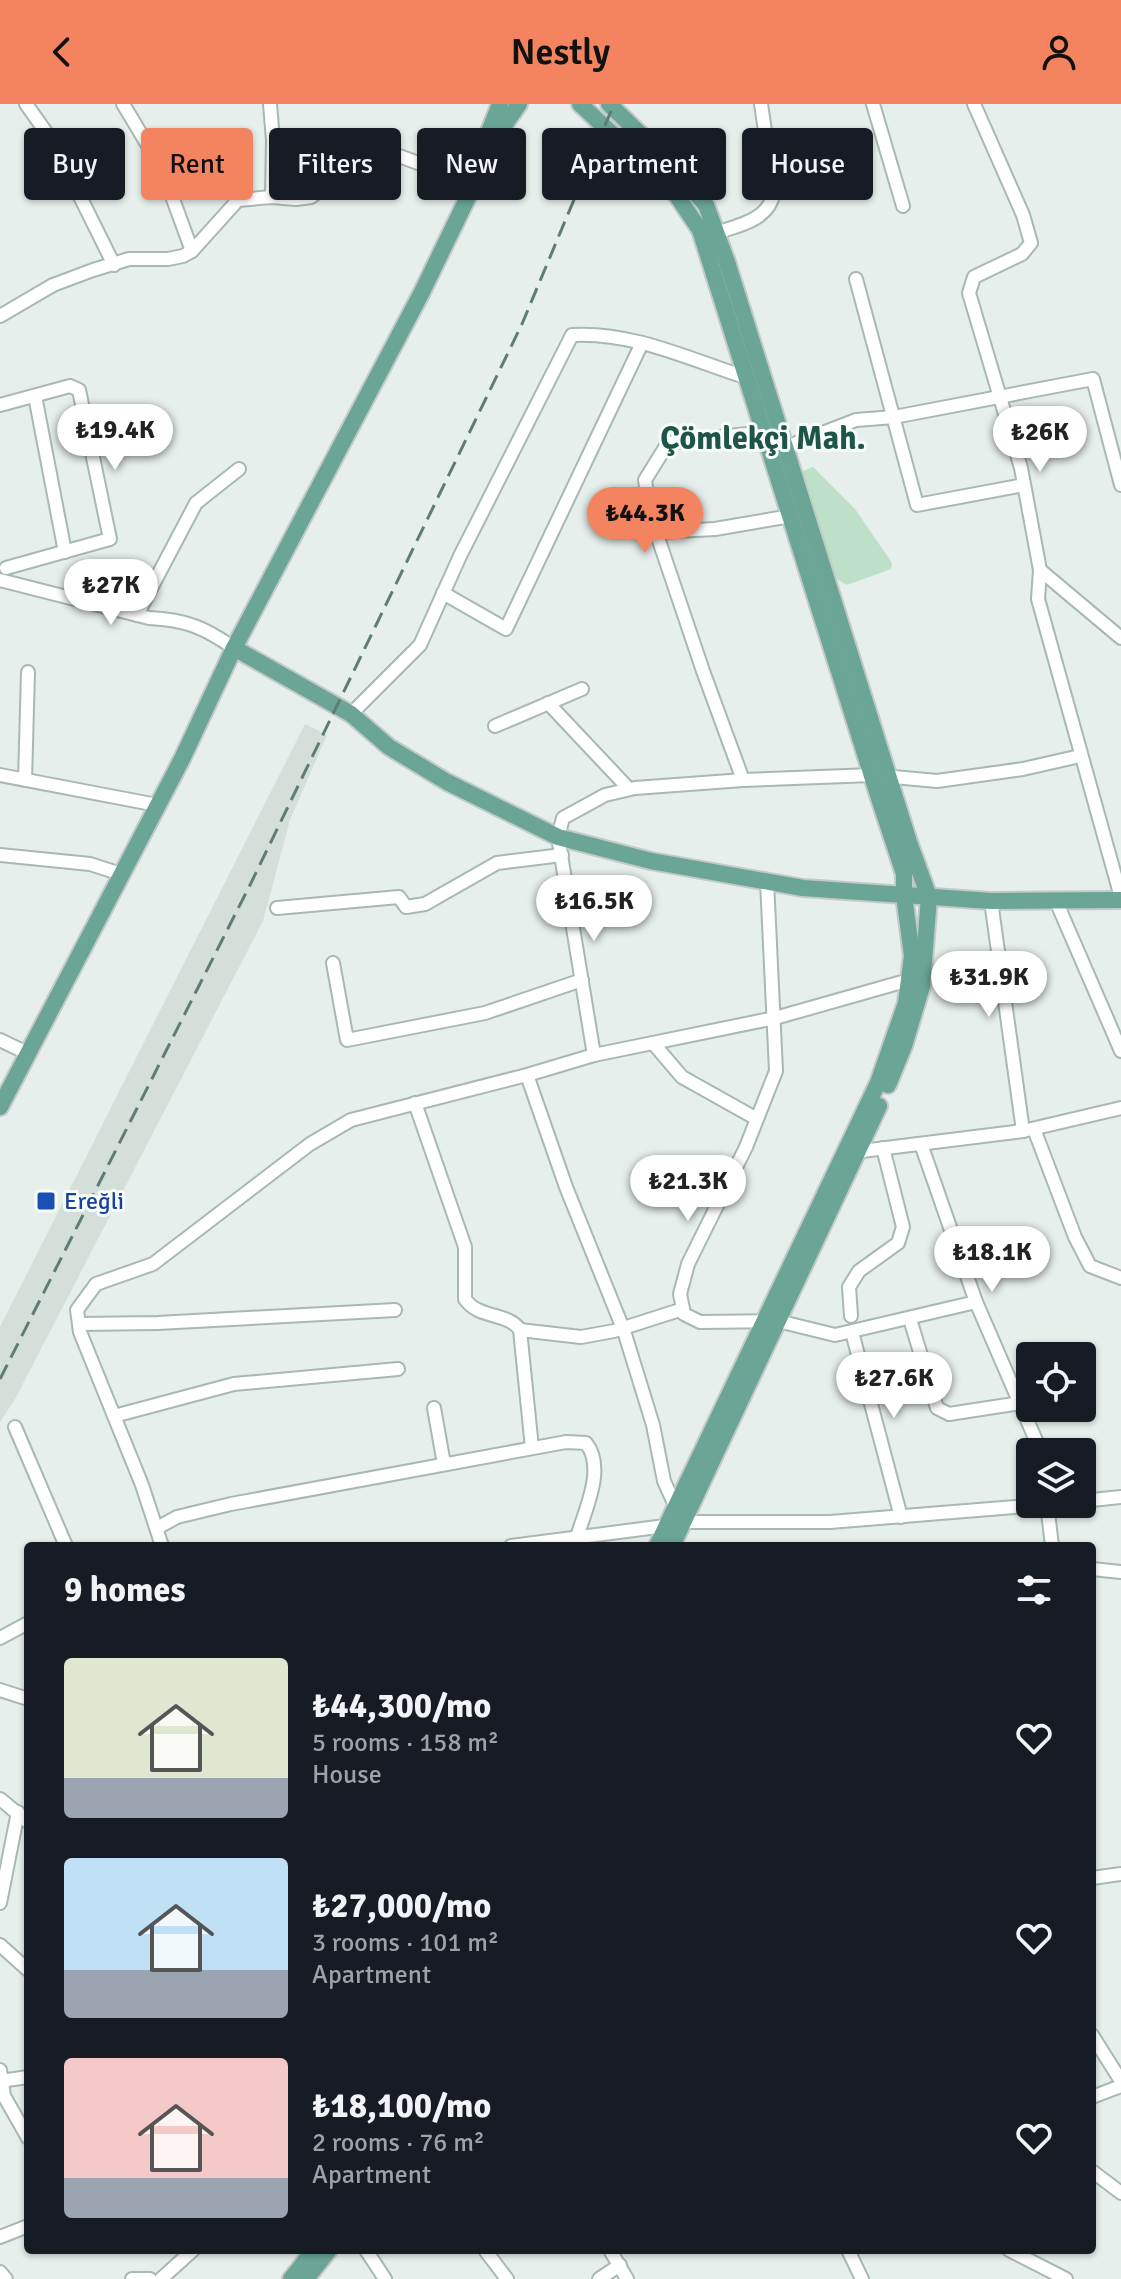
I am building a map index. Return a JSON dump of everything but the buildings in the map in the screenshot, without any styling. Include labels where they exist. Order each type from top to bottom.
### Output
[{"type":"main road","points":[[490,128],[500,104]]},
{"type":"main road","points":[[0,1107],[157,805],[234,648],[422,292],[499,133],[519,104]]},
{"type":"main road","points":[[580,104],[675,193],[700,230],[791,516],[880,775],[929,897],[922,986],[904,1046],[679,1514],[673,1542]]},
{"type":"main road","points":[[609,104],[657,150],[706,205],[786,447],[880,775],[904,874],[912,956],[906,1003],[851,1153]]},
{"type":"main road","points":[[398,333],[403,309],[458,200]]},
{"type":"main road","points":[[234,648],[351,714],[389,747],[447,782],[558,837],[651,861],[803,888],[991,901],[1121,898]]},
{"type":"main road","points":[[659,1542],[665,1526],[679,1514]]},
{"type":"main road","points":[[291,2279],[309,2261]]},
{"type":"street","points":[[26,104],[53,142],[114,265]]},
{"type":"street","points":[[123,104],[162,169],[192,251]]},
{"type":"street","points":[[270,104],[272,128]]},
{"type":"street","points":[[716,233],[748,223],[772,204],[774,192],[761,104]]},
{"type":"street","points":[[873,104],[903,206]]},
{"type":"street","points":[[974,104],[1023,215],[1031,243],[1022,254],[974,277],[969,293],[1024,485],[1040,570],[1038,599],[1121,898]]},
{"type":"street","points":[[1,312],[53,285],[93,270],[129,259],[183,256],[192,251],[238,200],[269,197]]},
{"type":"street","points":[[856,279],[917,505],[1024,485]]},
{"type":"street","points":[[351,714],[420,645],[572,335],[597,333],[642,343],[748,378]]},
{"type":"street","points":[[443,593],[506,629],[642,343]]},
{"type":"street","points":[[786,447],[856,420],[894,417],[1093,379],[1121,485]]},
{"type":"street","points":[[0,405],[70,386],[79,390],[110,539],[3,574]]},
{"type":"street","points":[[35,396],[65,552]]},
{"type":"street","points":[[743,780],[650,514],[645,480],[668,443],[765,432]]},
{"type":"street","points":[[137,615],[196,503],[239,469]]},
{"type":"street","points":[[656,532],[715,529],[791,516]]},
{"type":"street","points":[[0,553],[3,574],[14,583],[137,615],[175,620],[207,630],[234,648]]},
{"type":"street","points":[[1040,570],[1121,638]]},
{"type":"street","points":[[25,780],[28,672]]},
{"type":"street","points":[[495,726],[582,689]]},
{"type":"street","points":[[548,703],[629,789]]},
{"type":"street","points":[[594,1055],[558,837],[563,818],[605,795],[629,789],[743,780],[880,775],[937,781],[1023,769],[1080,756]]},
{"type":"street","points":[[0,775],[157,805]]},
{"type":"street","points":[[0,855],[90,864],[121,874]]},
{"type":"street","points":[[277,908],[399,897],[406,907],[425,904],[497,863],[562,855]]},
{"type":"street","points":[[767,881],[776,1071],[746,1147],[688,1264],[680,1294],[684,1314],[700,1322],[771,1320],[835,1335],[976,1302]]},
{"type":"street","points":[[991,901],[1029,1130],[1090,1266],[1121,1278]]},
{"type":"street","points":[[1056,901],[1121,1051]]},
{"type":"street","points":[[333,963],[347,1040],[485,1013],[582,980]]},
{"type":"street","points":[[161,1542],[79,1324],[77,1310],[96,1284],[153,1264],[310,1144],[351,1120],[594,1055],[775,1018],[909,980]]},
{"type":"street","points":[[0,1040],[27,1053]]},
{"type":"street","points":[[653,1043],[682,1077],[757,1119]]},
{"type":"street","points":[[527,1075],[566,1187],[623,1327],[653,1425],[664,1481],[679,1514],[830,1522],[1016,1507]]},
{"type":"street","points":[[415,1103],[465,1247],[465,1299],[477,1311],[515,1323],[520,1330],[532,1448]]},
{"type":"street","points":[[851,1153],[1029,1130],[1121,1108]]},
{"type":"street","points":[[921,1144],[976,1302],[1016,1394]]},
{"type":"street","points":[[851,1316],[849,1287],[859,1271],[898,1243],[903,1227],[883,1148]]},
{"type":"street","points":[[520,1330],[581,1337],[683,1309]]},
{"type":"street","points":[[79,1324],[158,1323],[395,1310]]},
{"type":"street","points":[[910,1319],[937,1408],[949,1414],[1016,1404]]},
{"type":"street","points":[[852,1332],[901,1517]]},
{"type":"street","points":[[114,1416],[234,1384],[398,1369]]},
{"type":"street","points":[[434,1408],[444,1464]]},
{"type":"street","points":[[15,1427],[64,1542]]},
{"type":"street","points":[[157,1528],[177,1517],[231,1504],[532,1448],[586,1443],[593,1452],[595,1478],[577,1537]]},
{"type":"street","points":[[1096,1500],[1121,1497]]},
{"type":"street","points":[[1050,1518],[1052,1542]]},
{"type":"street","points":[[548,1542],[665,1526]]},
{"type":"street","points":[[1096,1569],[1121,1572]]},
{"type":"street","points":[[0,1638],[24,1625]]},
{"type":"street","points":[[0,1690],[24,1698]]},
{"type":"street","points":[[0,1799],[24,1818]]},
{"type":"street","points":[[0,1903],[18,1812]]},
{"type":"street","points":[[1096,1877],[1121,1874]]},
{"type":"street","points":[[0,1945],[24,1966]]},
{"type":"street","points":[[1096,2042],[1121,2083],[1096,2095]]},
{"type":"street","points":[[24,2077],[1,2078],[4,2096],[24,2131]]},
{"type":"street","points":[[1096,2174],[1121,2193]]},
{"type":"street","points":[[0,2237],[24,2228]]},
{"type":"street","points":[[161,2279],[189,2254]]},
{"type":"street","points":[[369,2254],[385,2279]]},
{"type":"street","points":[[488,2254],[507,2279]]},
{"type":"street","points":[[613,2254],[627,2279]]},
{"type":"street","points":[[850,2254],[862,2279]]},
{"type":"street","points":[[1017,2254],[1066,2279]]},
{"type":"street","points":[[599,2279],[620,2265]]},
{"type":"street","points":[[0,2272],[6,2279]]},
{"type":"street","points":[[132,2279],[150,2279]]},
{"type":"shaded area","points":[[305,724],[327,735],[290,820],[263,921],[15,1399],[0,1422],[0,1327]]},
{"type":"green space","points":[[813,467],[855,509],[892,563],[891,569],[847,585],[833,577],[800,472]]},
{"type":"railway","points":[[0,1379],[251,883],[522,324],[614,104]]},
{"type":"place","name":"Ereğli","points":[[46,1201]]},
{"type":"district","name":"Çömlekçi Mah.","points":[[763,438]]}]
